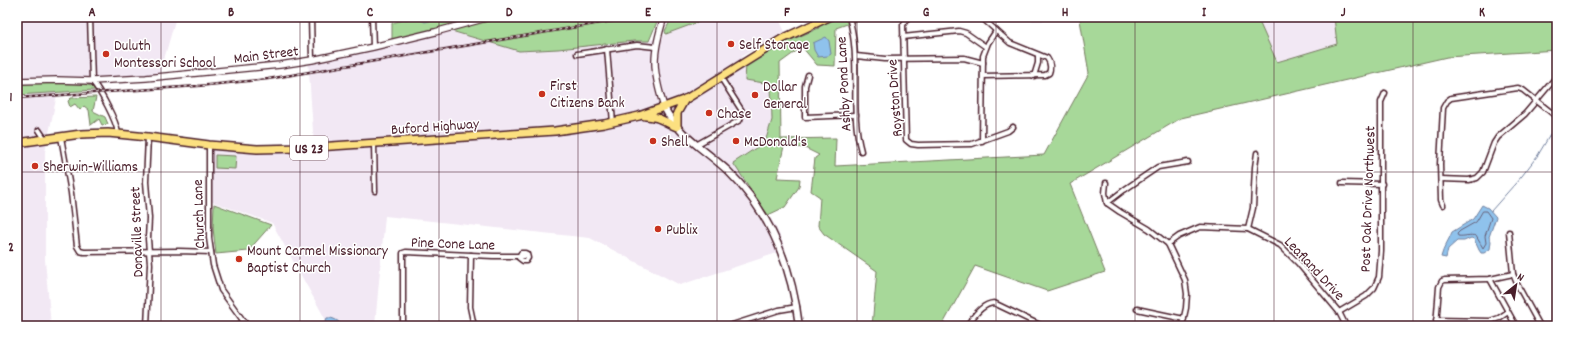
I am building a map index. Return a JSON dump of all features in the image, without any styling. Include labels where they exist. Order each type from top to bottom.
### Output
[{"type":"main road","name":"Buford Highway","points":[[17,143],[81,134],[118,133],[209,145],[264,149],[302,148],[555,131],[613,123],[639,116],[686,99],[782,39],[830,17]]},
{"type":"main road","points":[[677,127],[677,113],[686,99]]},
{"type":"main road","points":[[664,107],[677,127],[732,176],[754,201],[769,225],[781,248],[786,264],[797,306],[799,326]]},
{"type":"main road","points":[[639,116],[654,116],[677,127]]},
{"type":"street","points":[[90,17],[92,82],[114,119],[118,133]]},
{"type":"street","points":[[311,17],[312,60]]},
{"type":"street","points":[[372,17],[373,47]]},
{"type":"street","name":"Main Street","points":[[17,81],[57,80],[92,82],[180,76],[312,60],[373,47],[490,17]]},
{"type":"street","points":[[664,17],[655,47],[655,71],[664,107]]},
{"type":"street","name":"Ashby Pond Lane","points":[[850,17],[853,28],[856,56],[856,115],[861,151]]},
{"type":"street","name":"Royston Drive","points":[[908,17],[903,25],[906,140],[918,146],[972,144],[1008,131],[1013,127]]},
{"type":"street","points":[[981,17],[1010,43],[1048,60],[1050,71],[1045,75],[1034,76],[983,76]]},
{"type":"street","points":[[903,37],[959,31],[966,33],[986,47]]},
{"type":"street","points":[[982,141],[983,56],[986,47],[996,31]]},
{"type":"street","points":[[577,54],[638,45],[655,47]]},
{"type":"street","points":[[607,49],[613,123]]},
{"type":"street","points":[[1034,76],[1038,63],[1038,55]]},
{"type":"street","points":[[856,56],[903,59],[964,58],[983,63]]},
{"type":"street","points":[[808,75],[805,86],[805,117],[856,115]]},
{"type":"street","points":[[1441,179],[1469,180],[1477,178],[1483,172],[1494,143],[1498,137],[1525,114],[1557,76]]},
{"type":"street","points":[[696,145],[740,120],[742,111],[721,78]]},
{"type":"street","points":[[1443,205],[1441,200],[1441,179],[1443,108],[1447,101],[1452,98],[1518,88],[1523,90],[1557,117]]},
{"type":"street","name":"Post Oak Drive Northwest","points":[[1339,312],[1366,296],[1374,288],[1379,277],[1381,251],[1382,102],[1385,93]]},
{"type":"street","points":[[39,130],[45,139]]},
{"type":"street","name":"Donaville Street","points":[[147,326],[150,279],[150,252],[148,239],[149,218],[146,182],[148,136]]},
{"type":"street","points":[[61,137],[71,193],[77,246],[80,251],[211,252]]},
{"type":"street","points":[[374,143],[375,192]]},
{"type":"street","name":"Church Lane","points":[[209,145],[209,238],[211,252],[217,280],[221,290],[247,326]]},
{"type":"street","points":[[1248,229],[1253,208],[1257,153]]},
{"type":"street","points":[[1107,203],[1158,167],[1188,162]]},
{"type":"street","points":[[1342,183],[1382,184]]},
{"type":"street","points":[[1106,184],[1105,193],[1107,203],[1149,228],[1168,244],[1185,280],[1187,294],[1182,326]]},
{"type":"street","name":"Leafland Drive","points":[[1168,244],[1179,236],[1200,227],[1248,229],[1280,245],[1298,263],[1339,312],[1346,326]]},
{"type":"street","points":[[1509,232],[1513,274],[1540,326]]},
{"type":"street","name":"Pine Cone Lane","points":[[403,325],[403,253],[524,256]]},
{"type":"street","points":[[471,255],[470,308],[474,326]]},
{"type":"street","points":[[1436,326],[1439,287],[1442,281],[1490,279],[1513,274]]},
{"type":"street","points":[[1490,279],[1516,326]]},
{"type":"street","points":[[966,326],[987,304],[994,304],[1042,326]]},
{"type":"street","points":[[728,326],[778,310],[797,306]]},
{"type":"street","points":[[1137,309],[1184,319]]},
{"type":"street","points":[[1436,320],[1490,321],[1499,318],[1508,312]]},
{"type":"street","points":[[237,326],[244,321]]},
{"type":"shaded area","points":[[17,17],[176,17],[159,77],[60,80],[45,152],[45,260],[51,326],[17,326]]},
{"type":"shaded area","points":[[721,17],[778,17],[785,32],[742,56],[746,65],[771,84],[772,120],[765,142],[734,163],[776,227],[786,250],[680,285],[590,238],[385,216],[375,325],[327,322],[272,223],[210,201],[211,144],[243,146],[314,146],[308,58],[448,30],[519,51],[649,41],[701,21]]},
{"type":"shaded area","points":[[1027,17],[1083,17],[1080,20],[1028,21]]},
{"type":"shaded area","points":[[1257,17],[1334,17],[1337,44],[1277,62]]},
{"type":"green space","points":[[415,17],[659,17],[649,41],[519,51],[448,30],[392,40],[392,23]]},
{"type":"green space","points":[[672,17],[721,17],[701,21],[666,34],[665,31]]},
{"type":"green space","points":[[814,17],[867,17],[836,28],[835,66],[817,65],[802,47],[780,63],[781,139],[836,138],[835,166],[1044,155],[1089,73],[1080,20],[1083,17],[1257,17],[1277,62],[1337,44],[1334,17],[1557,17],[1557,50],[1447,57],[1181,118],[1070,184],[1105,272],[1047,291],[975,266],[942,326],[872,326],[877,271],[824,234],[818,226],[820,197],[811,191],[815,158],[819,155],[805,148],[784,146],[777,178],[800,179],[799,187],[785,207],[768,215],[733,163],[765,142],[772,120],[771,84],[745,80],[746,65],[784,43],[819,28]]},
{"type":"green space","points":[[17,84],[84,84],[91,86],[95,90],[17,95]]},
{"type":"green space","points":[[96,97],[93,111],[105,117],[108,124],[102,125],[99,119],[91,125],[89,110],[84,106],[80,110],[75,104],[70,107],[68,101],[71,98]]},
{"type":"green space","points":[[215,155],[236,156],[235,169],[215,168]]},
{"type":"green space","points":[[214,204],[271,225],[248,251],[216,254],[213,228]]},
{"type":"water","points":[[826,37],[829,41],[831,54],[828,56],[818,57],[814,50],[813,43]]},
{"type":"water","points":[[1482,205],[1488,208],[1496,217],[1489,237],[1491,241],[1490,249],[1484,253],[1481,253],[1474,239],[1471,238],[1464,241],[1457,241],[1448,249],[1446,258],[1441,257],[1452,232],[1473,219]]},
{"type":"water","points":[[327,318],[336,320],[343,326],[323,326]]},
{"type":"waterway","points":[[415,17],[425,22],[446,17]]},
{"type":"waterway","points":[[1491,211],[1522,176],[1538,155],[1556,125]]},
{"type":"railway","points":[[17,98],[198,86],[268,79],[636,17]]},
{"type":"place","name":"Self Storage","points":[[731,44]]},
{"type":"place","name":"Duluth Montessori School","points":[[106,54]]},
{"type":"place","name":"First Citizens Bank","points":[[542,94]]},
{"type":"place","name":"Dollar General","points":[[755,95]]},
{"type":"place","name":"Chase","points":[[709,113]]},
{"type":"place","name":"Shell","points":[[653,141]]},
{"type":"place","name":"McDonald's","points":[[736,141]]},
{"type":"place","name":"Sherwin-Williams","points":[[35,166]]},
{"type":"place","name":"Publix","points":[[658,229]]},
{"type":"place","name":"Mount Carmel Missionary Baptist Church","points":[[239,259]]}]
